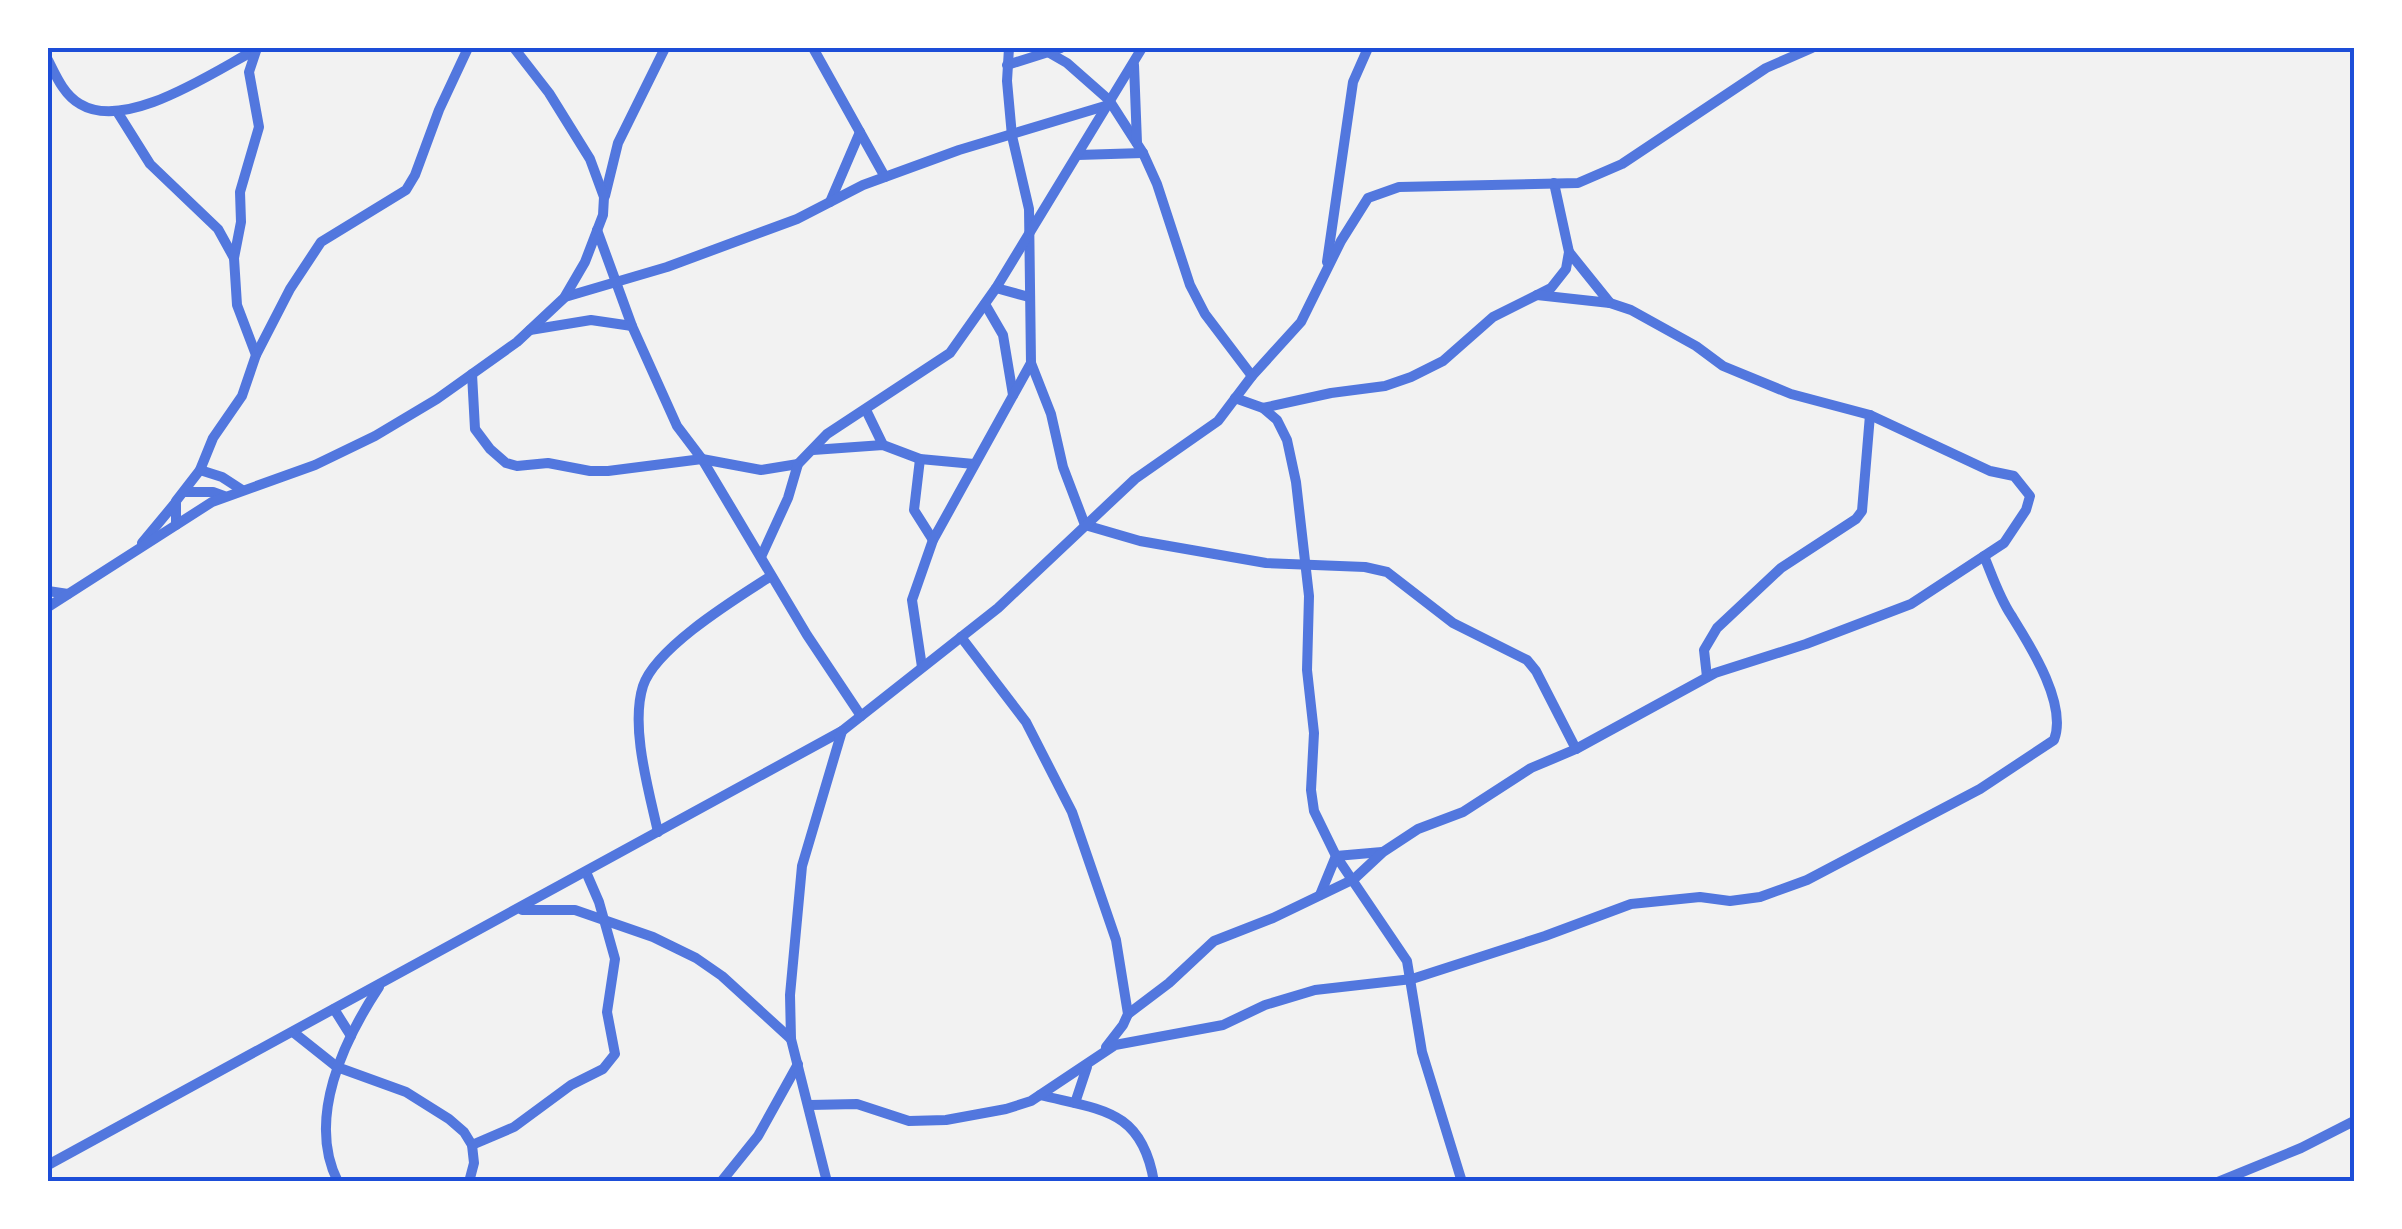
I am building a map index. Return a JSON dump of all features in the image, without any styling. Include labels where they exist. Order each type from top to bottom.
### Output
[{"type":"street","points":[[514,48],[549,93],[590,159],[604,197]]},
{"type":"street","points":[[48,607],[224,497],[315,465],[375,436],[472,374],[529,330],[564,298],[584,262],[597,230],[618,142],[665,48]]},
{"type":"street","points":[[813,48],[885,178]]},
{"type":"street","points":[[1009,48],[1012,136],[1029,208],[1032,363],[1084,525]]},
{"type":"street","points":[[1007,65],[1061,48]]},
{"type":"street","points":[[760,557],[788,498],[798,464],[827,434],[950,352],[996,288],[1142,48]]},
{"type":"street","points":[[1326,272],[1353,82],[1368,48]]},
{"type":"street","points":[[48,1165],[842,731],[998,608],[1135,479],[1218,421],[1300,322],[1368,198],[1400,188],[1578,183],[1622,164],[1766,68],[1812,48]]},
{"type":"street","points":[[48,60],[78,103],[99,112],[118,113],[191,86],[256,49]]},
{"type":"street","points":[[256,49],[249,72],[259,126],[240,192],[241,222],[234,258],[237,306],[256,355]]},
{"type":"street","points":[[136,552],[200,470],[213,438],[242,396],[256,355],[290,289],[320,242],[406,190],[466,49]]},
{"type":"street","points":[[1044,51],[1067,63],[1107,103],[1140,148],[1158,184],[1190,285],[1205,314],[1252,376]]},
{"type":"street","points":[[1134,65],[1140,148]]},
{"type":"street","points":[[564,298],[797,220],[885,178],[959,150],[1107,103]]},
{"type":"street","points":[[118,113],[150,164],[218,229],[234,258]]},
{"type":"street","points":[[830,203],[860,132]]},
{"type":"street","points":[[1078,155],[1140,148]]},
{"type":"street","points":[[1263,408],[1331,392],[1384,386],[1411,377],[1442,361],[1494,317],[1551,288],[1566,269],[1569,252],[1554,183]]},
{"type":"street","points":[[218,229],[241,222]]},
{"type":"street","points":[[597,230],[632,326],[678,426],[702,458],[771,576],[861,716]]},
{"type":"street","points":[[1569,252],[1610,302]]},
{"type":"street","points":[[996,288],[1029,297]]},
{"type":"street","points":[[810,1106],[857,1104],[909,1121],[946,1120],[1006,1109],[1040,1095],[1088,1065],[1125,1019],[1214,941],[1354,879],[1383,852],[1418,829],[1462,812],[1532,768],[1576,749],[1707,677],[1911,604],[2004,543],[2026,510],[2030,496],[2014,476],[1990,470],[1870,416],[1791,394],[1723,366],[1696,346],[1610,302],[1538,295]]},
{"type":"street","points":[[985,304],[1003,335],[1013,396]]},
{"type":"street","points":[[529,330],[591,320],[632,326]]},
{"type":"street","points":[[922,667],[912,600],[933,540],[1032,363]]},
{"type":"street","points":[[472,374],[475,429],[506,462],[517,466],[556,463],[590,471],[702,458],[761,470],[798,464]]},
{"type":"street","points":[[1235,398],[1263,408],[1277,420],[1287,440],[1296,482],[1310,596],[1308,670],[1314,733],[1314,810],[1336,856],[1407,962],[1422,1052],[1462,1182]]},
{"type":"street","points":[[866,410],[882,445]]},
{"type":"street","points":[[1707,677],[1704,650],[1717,628],[1781,568],[1856,520],[1862,511],[1870,416]]},
{"type":"street","points":[[812,450],[882,445],[920,458],[974,464]]},
{"type":"street","points":[[920,458],[914,510],[933,540]]},
{"type":"street","points":[[200,470],[222,477],[242,490]]},
{"type":"street","points":[[180,496],[213,492],[224,497]]},
{"type":"street","points":[[176,525],[180,496]]},
{"type":"street","points":[[1084,525],[1140,541],[1266,563],[1365,567],[1387,572],[1453,623],[1527,660],[1576,749]]},
{"type":"street","points":[[1102,1052],[1133,1042],[1223,1025],[1265,1004],[1315,990],[1412,979],[1631,904],[1700,897],[1746,900],[1808,880],[1980,789],[2054,740],[2056,718],[2047,681],[2027,636],[2009,613],[1984,556]]},
{"type":"street","points":[[658,832],[640,726],[642,689],[650,670],[716,612],[771,576]]},
{"type":"street","points":[[48,591],[69,594]]},
{"type":"street","points":[[961,637],[1026,722],[1072,812],[1116,940],[1125,1019],[1133,1042]]},
{"type":"street","points":[[827,1182],[792,1039],[790,995],[802,866],[842,731]]},
{"type":"street","points":[[1336,856],[1383,852]]},
{"type":"street","points":[[1320,896],[1336,856]]},
{"type":"street","points":[[472,1145],[514,1126],[571,1084],[612,1062],[615,1046],[608,1012],[614,959],[604,918],[586,872]]},
{"type":"street","points":[[520,910],[575,910],[653,936],[722,976],[792,1039]]},
{"type":"street","points":[[338,1182],[325,1144],[337,1067],[380,984]]},
{"type":"street","points":[[334,1010],[351,1036]]},
{"type":"street","points":[[293,1032],[337,1067],[406,1092],[464,1132],[472,1145],[474,1163],[469,1182]]},
{"type":"street","points":[[721,1182],[758,1136],[798,1064]]},
{"type":"street","points":[[1074,1104],[1088,1065]]},
{"type":"street","points":[[1040,1095],[1128,1121],[1142,1142],[1154,1182]]},
{"type":"street","points":[[2218,1182],[2354,1121]]}]
